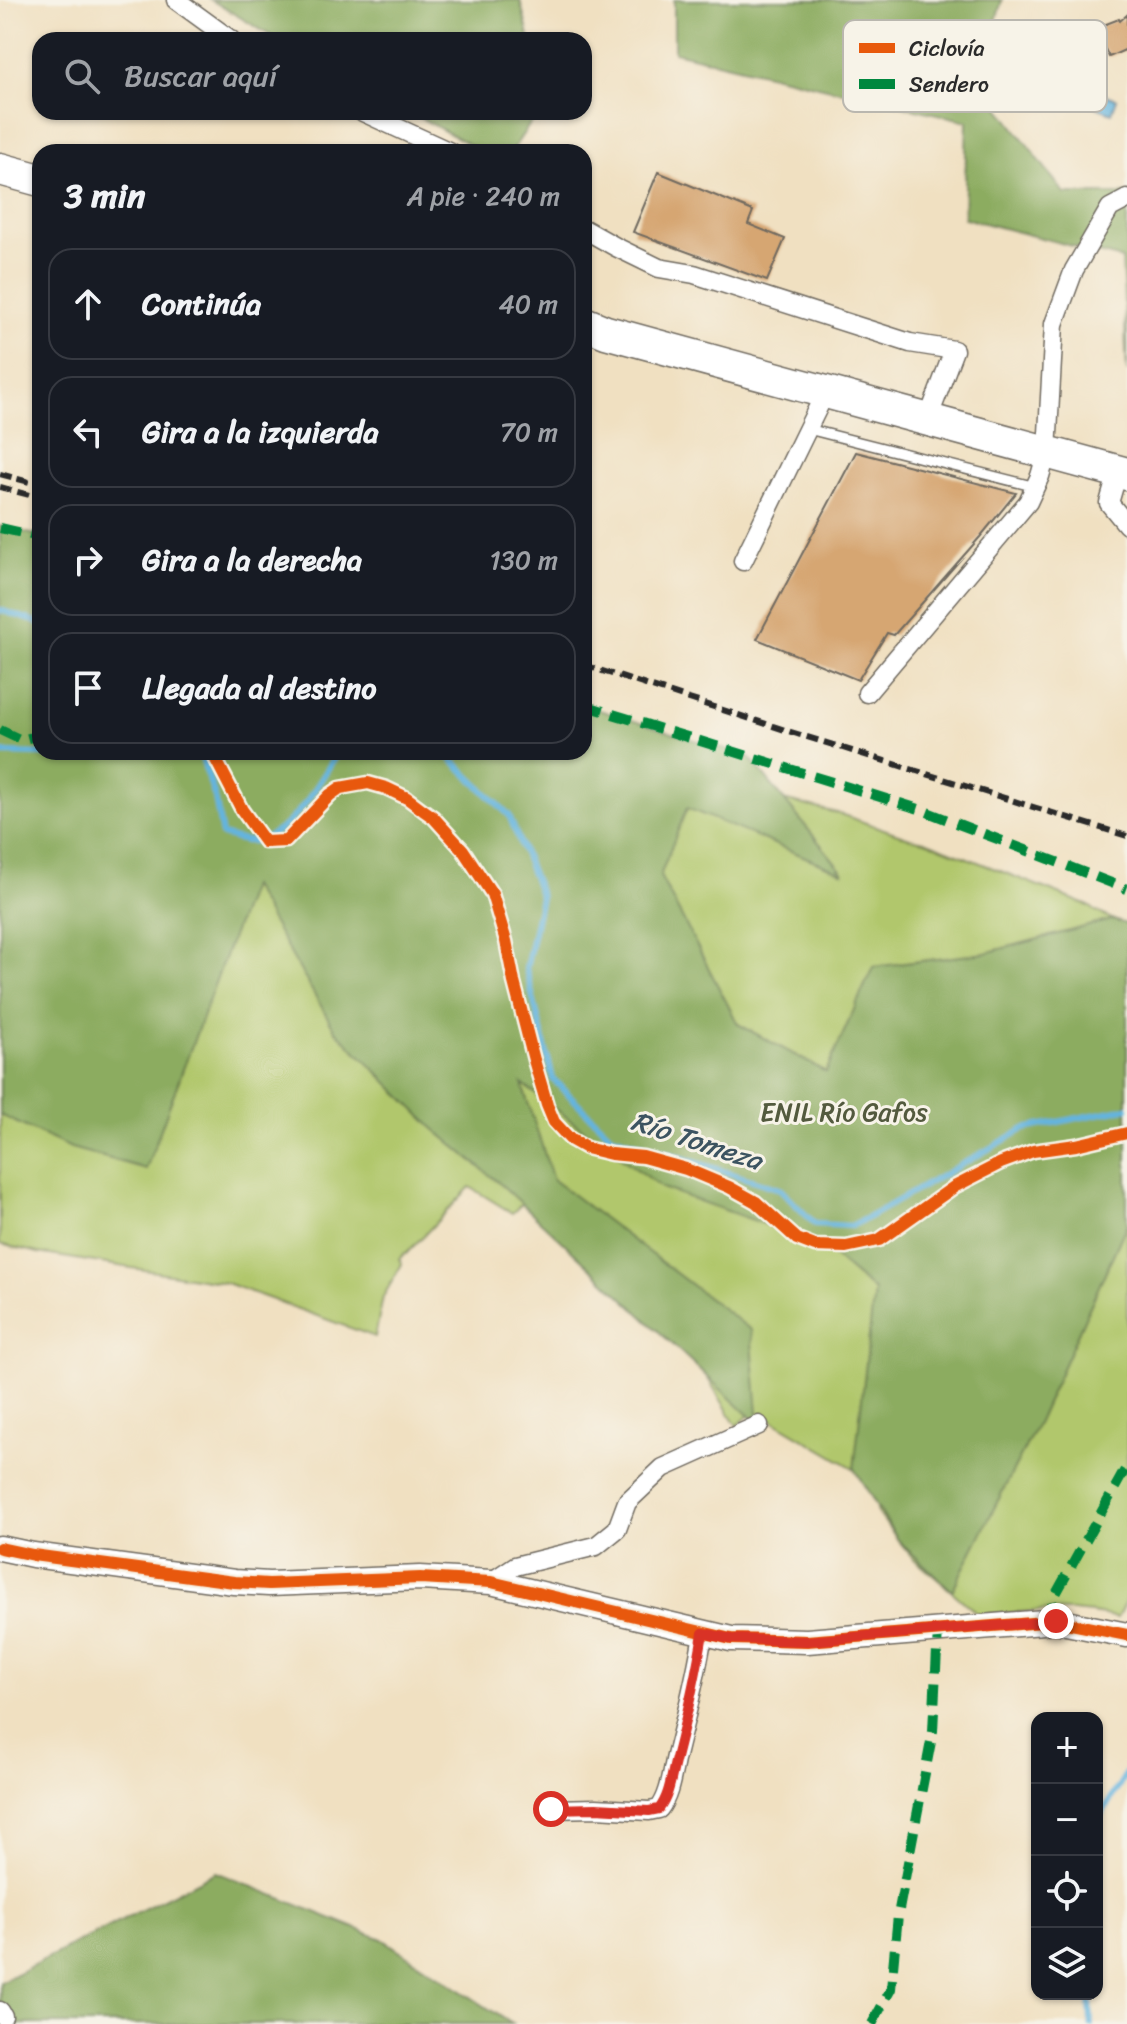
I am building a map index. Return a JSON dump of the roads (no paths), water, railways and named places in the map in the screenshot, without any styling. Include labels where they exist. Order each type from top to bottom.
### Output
[{"type":"highway","points":[[0,169],[32,178]]},
{"type":"highway","points":[[592,328],[1122,473]]},
{"type":"street","points":[[176,0],[220,32]]},
{"type":"street","points":[[380,120],[433,144]]},
{"type":"street","points":[[867,693],[1028,502],[1036,487],[1047,452],[1054,324],[1074,270],[1110,208],[1127,199]]},
{"type":"street","points":[[592,234],[659,268],[694,274],[910,343],[954,350],[928,419]]},
{"type":"street","points":[[743,561],[826,391]]},
{"type":"street","points":[[1122,473],[1109,503],[1122,518]]},
{"type":"street","points":[[491,1582],[515,1566],[596,1546],[617,1529],[627,1502],[663,1468],[759,1425]]},
{"type":"street","points":[[0,1548],[234,1582],[307,1584],[420,1578],[491,1582],[731,1639],[807,1641],[1056,1621],[1127,1635]]},
{"type":"street","points":[[551,1809],[659,1809],[666,1796],[703,1633]]},
{"type":"lane","points":[[808,429],[1036,487]]},
{"type":"water","points":[[1107,96],[1117,99],[1112,113],[1107,111]]},
{"type":"waterway","name":"Río Tomeza","points":[[0,610],[32,620]]},
{"type":"waterway","name":"Río Tomeza","points":[[0,753],[32,754]]},
{"type":"waterway","name":"Río Tomeza","points":[[203,760],[215,798],[222,835],[242,841],[267,837],[292,819],[333,760]]},
{"type":"waterway","name":"Río Tomeza","points":[[452,760],[509,815],[541,897],[526,969],[553,1079],[610,1135],[780,1189],[815,1224],[851,1226],[1024,1129],[1127,1108]]},
{"type":"waterway","points":[[1103,1812],[1127,1772]]},
{"type":"waterway","points":[[1090,2000],[1091,2024]]},
{"type":"railway","points":[[0,474],[32,483]]},
{"type":"railway","points":[[0,487],[32,496]]},
{"type":"railway","points":[[592,668],[1127,836]]},
{"type":"park label","name":"ENIL Río Gafos","points":[[844,1112]]}]
